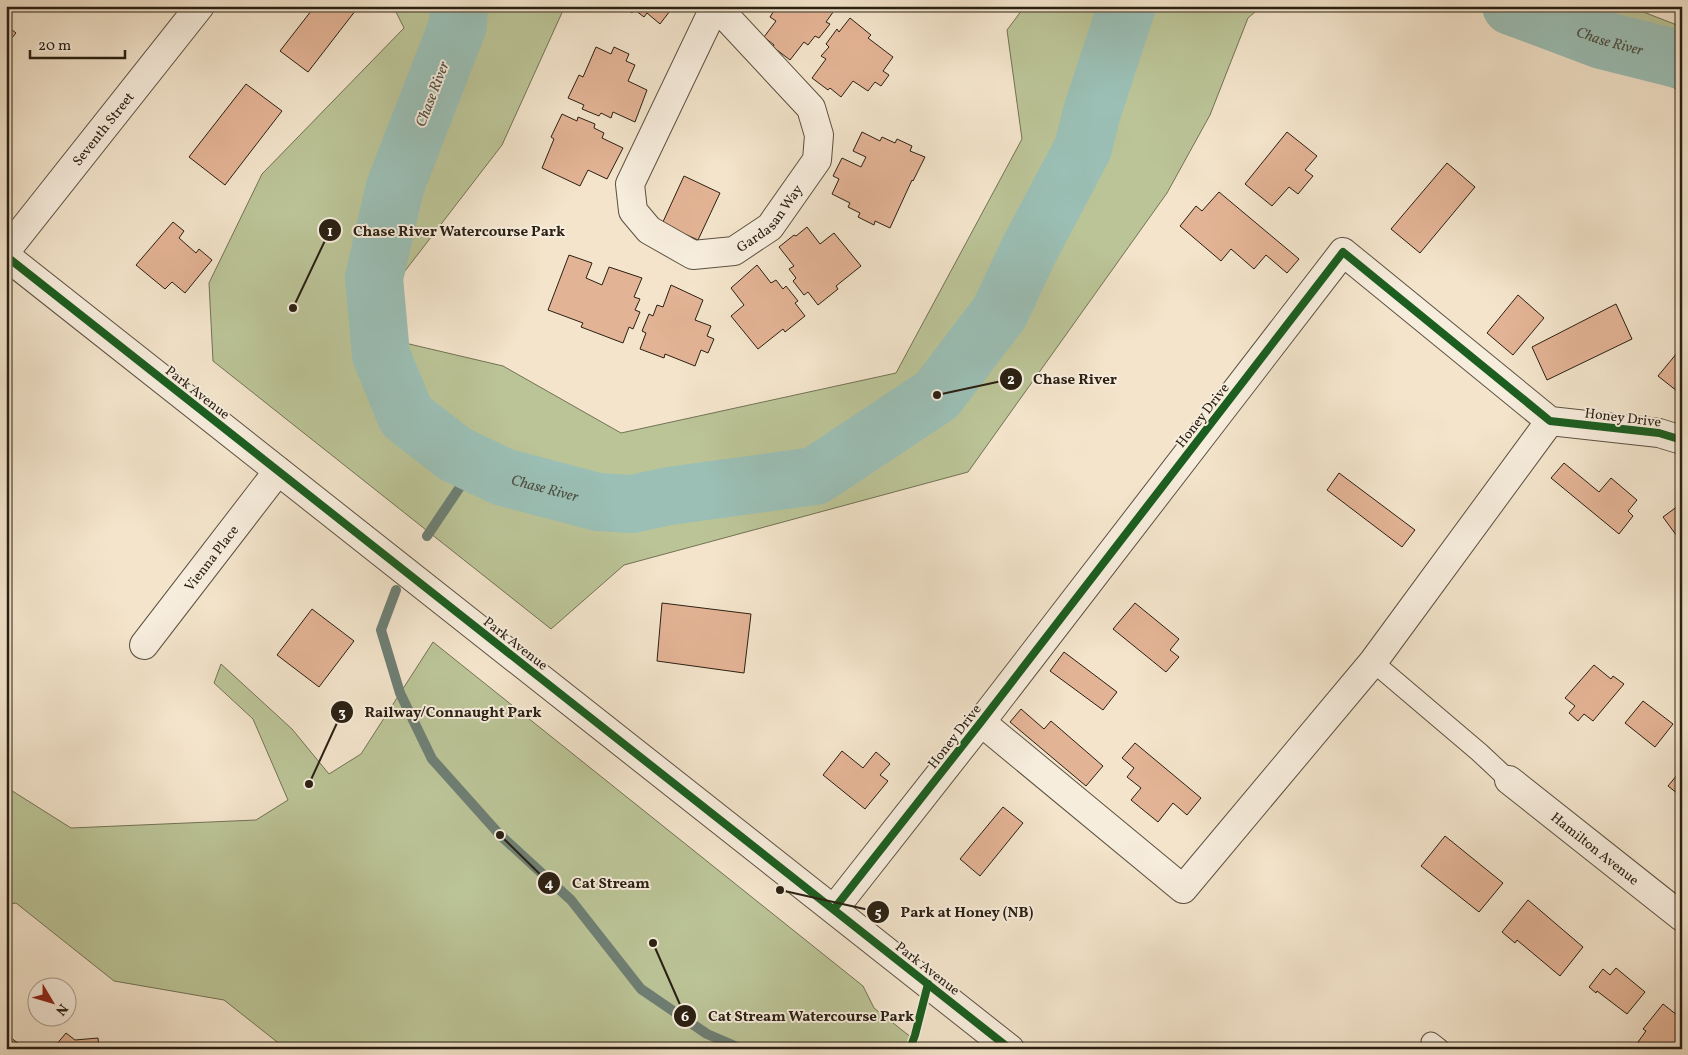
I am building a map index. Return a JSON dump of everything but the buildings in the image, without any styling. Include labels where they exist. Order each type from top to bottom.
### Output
[{"type":"street","name":"Seventh Street","points":[[6,251],[200,6]]},
{"type":"street","name":"Gardasan Way","points":[[715,6],[811,108],[819,135],[817,160],[770,228],[734,251],[693,255],[649,230],[633,210],[630,184],[715,6]]},
{"type":"street","name":"Honey Drive","points":[[834,910],[1343,252],[1550,421],[1659,433],[1682,440]]},
{"type":"street","name":"Park Avenue","points":[[6,256],[1010,1049]]},
{"type":"street","name":"Honey Drive","points":[[981,722],[1183,889],[1373,662],[1550,421]]},
{"type":"street","name":"Vienna Place","points":[[144,645],[278,471]]},
{"type":"street","name":"Hamilton Avenue","points":[[1509,780],[1682,917]]},
{"type":"lane","points":[[1373,662],[1509,780]]},
{"type":"green space","points":[[393,6],[565,6],[502,145],[358,332],[503,366],[621,433],[896,373],[1022,139],[1007,30],[1025,6],[1262,6],[1248,18],[1210,115],[1167,193],[968,472],[624,565],[551,629],[213,361],[209,283],[262,174],[404,28]]},
{"type":"green space","points":[[1465,6],[1628,6],[1682,27],[1682,91],[1477,9]]},
{"type":"green space","points":[[433,642],[863,986],[874,1008],[926,1049],[286,1049],[224,1000],[114,981],[16,903],[6,905],[6,787],[71,828],[256,820],[288,800],[253,719],[214,683],[221,664],[292,729],[329,774],[361,754]]},
{"type":"waterway","name":"Chase River","points":[[459,6],[458,25],[395,187],[374,278],[381,355],[406,416],[455,454],[503,477],[598,502],[632,504],[669,496],[815,476],[937,395],[1000,312],[1029,250],[1083,148],[1092,112],[1127,6]]},
{"type":"waterway","name":"Chase River","points":[[1511,6],[1602,40],[1682,60]]},
{"type":"waterway","points":[[427,536],[460,487],[478,465]]},
{"type":"waterway","points":[[396,590],[381,630],[400,693],[432,759],[500,835],[571,900],[641,989],[707,1034],[742,1049]]},
{"type":"cycle path","points":[[834,909],[981,722],[1343,252],[1550,421],[1659,433],[1682,440]]},
{"type":"cycle path","points":[[6,256],[1010,1049]]},
{"type":"cycle path","points":[[910,1049],[928,984]]},
{"type":"place","name":"Chase River Watercourse Park","points":[[293,308]]},
{"type":"place","name":"Chase River","points":[[937,395]]},
{"type":"place","name":"Railway/Connaught Park","points":[[309,784]]},
{"type":"place","name":"Cat Stream","points":[[500,835]]},
{"type":"place","name":"Park at Honey (NB)","points":[[780,890]]},
{"type":"place","name":"Cat Stream Watercourse Park","points":[[653,943]]}]
